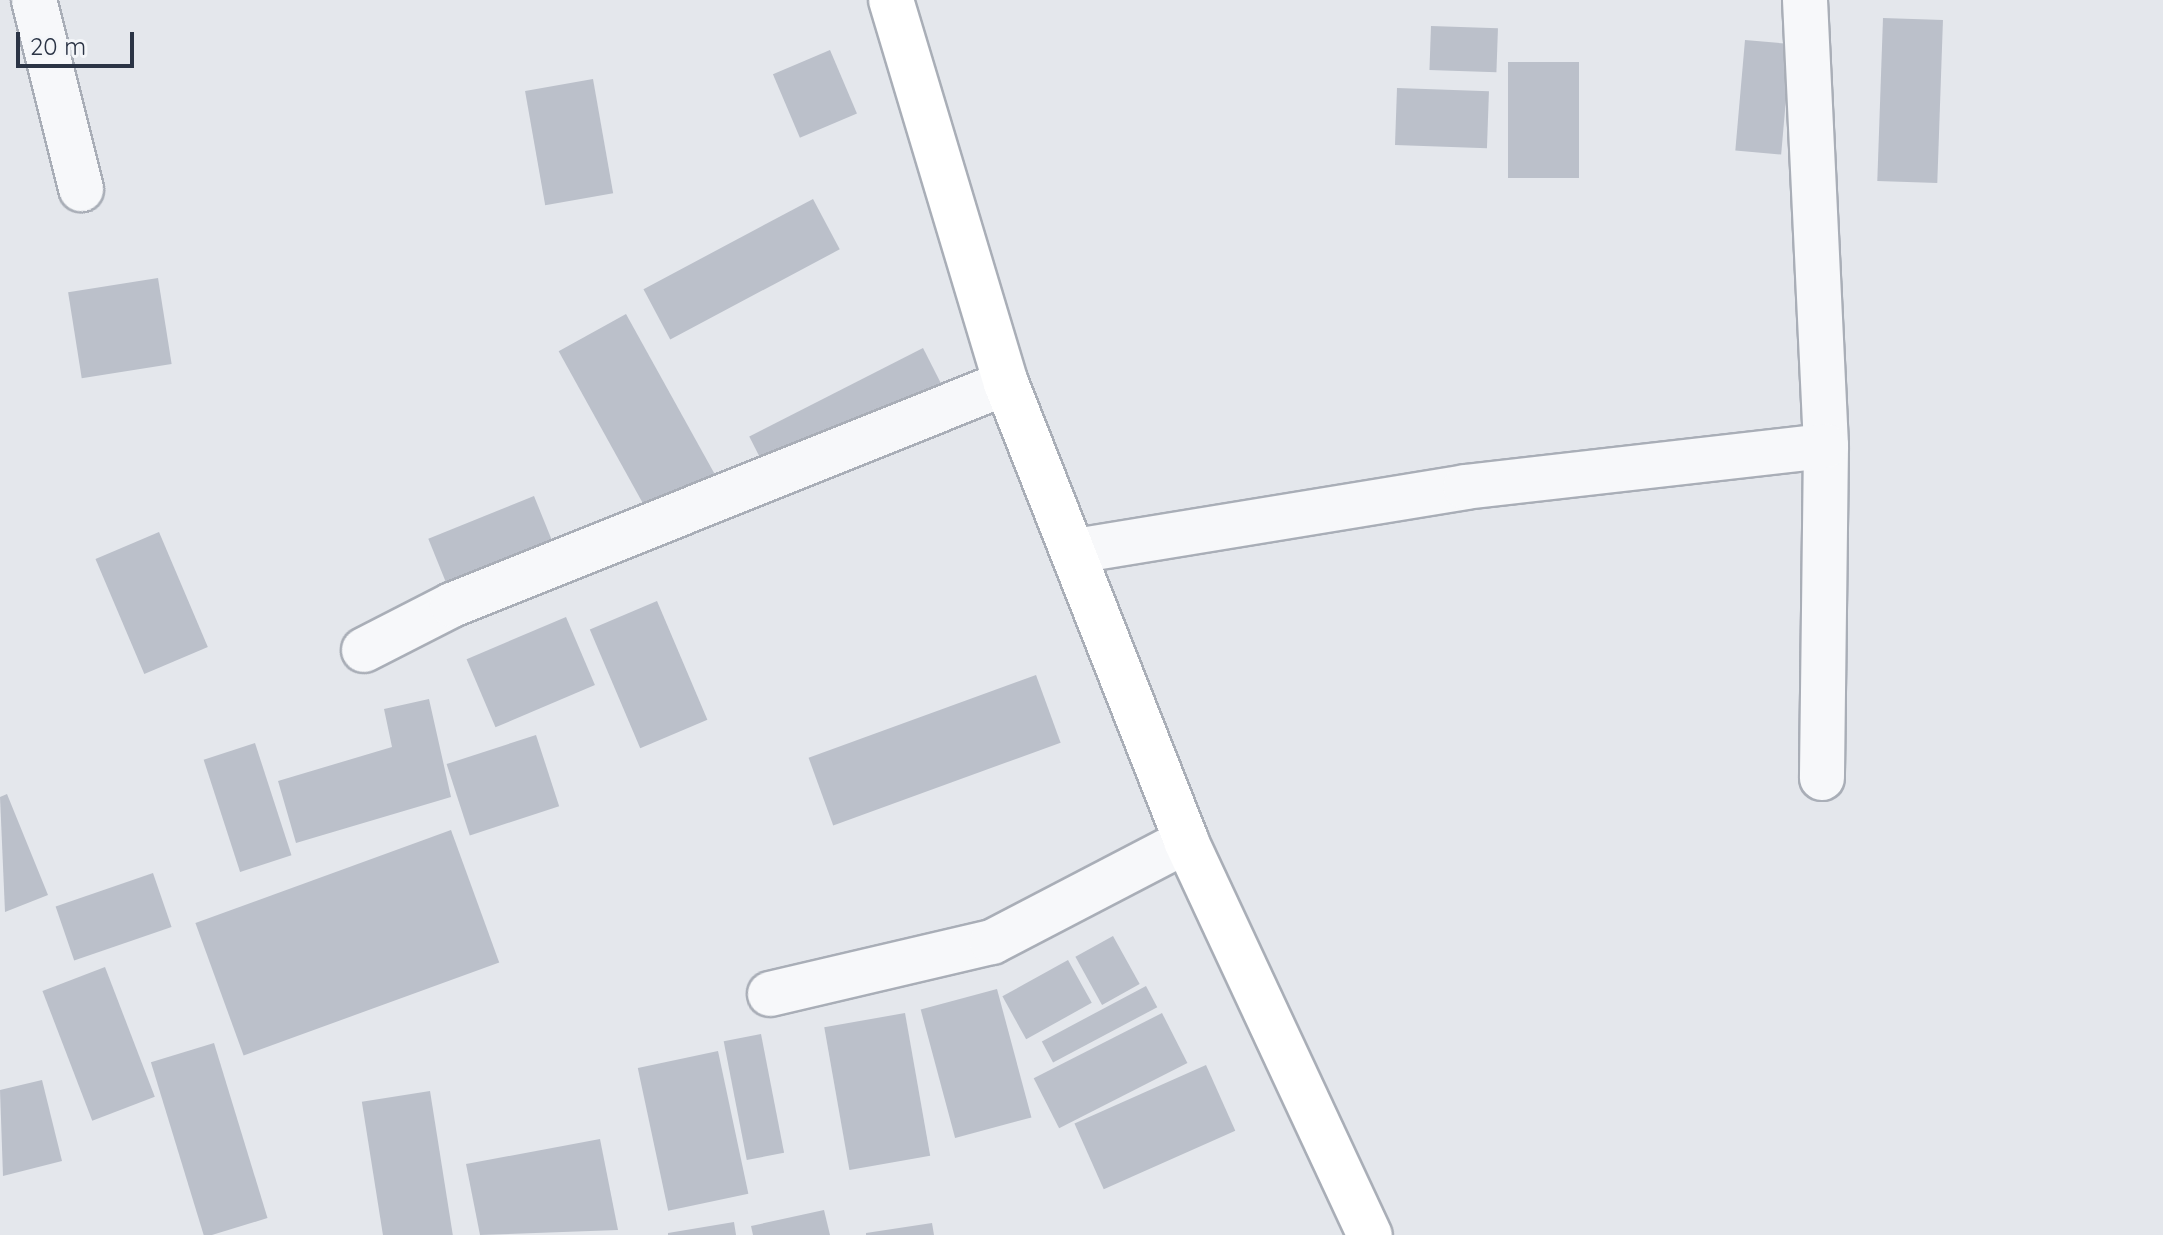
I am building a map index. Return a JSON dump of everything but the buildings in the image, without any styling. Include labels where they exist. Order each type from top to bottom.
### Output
[{"type":"main road","points":[[891,0],[1006,383],[1076,551],[1186,841],[1370,1235]]},
{"type":"street","points":[[34,0],[81,189]]},
{"type":"street","points":[[1805,0],[1826,446],[1822,778]]},
{"type":"street","points":[[364,650],[452,605],[1006,383]]},
{"type":"street","points":[[1076,551],[1465,487],[1826,446]]},
{"type":"street","points":[[770,994],[992,942],[1186,841]]}]
